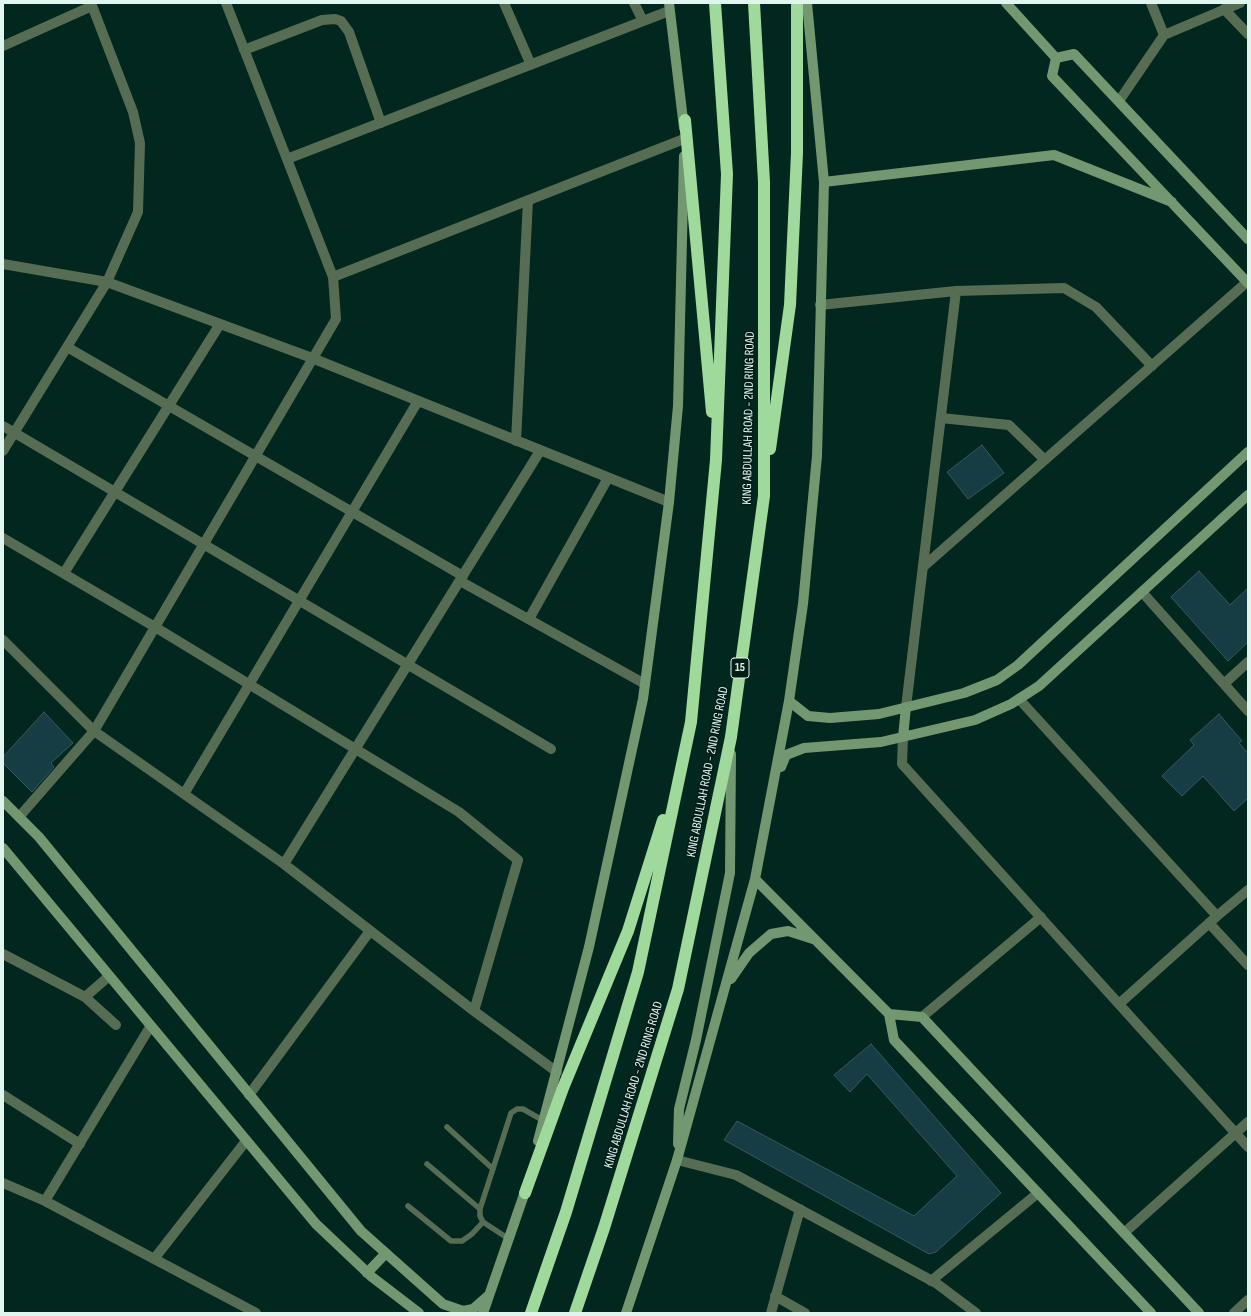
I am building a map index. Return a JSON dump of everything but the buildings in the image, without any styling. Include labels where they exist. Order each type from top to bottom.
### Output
[{"type":"highway","name":"KING ABDULLAH ROAD - 2ND RING ROAD","points":[[531,1313],[566,1212],[638,972],[690,722],[716,460],[727,174],[715,3]]},
{"type":"highway","name":"KING ABDULLAH ROAD - 2ND RING ROAD","points":[[575,1313],[604,1228],[678,989],[731,737],[764,496],[764,182],[754,3]]},
{"type":"highway","points":[[764,496],[790,305],[797,153],[797,3]]},
{"type":"highway","points":[[685,120],[716,460]]},
{"type":"highway","points":[[525,1193],[563,1088],[628,931],[658,837],[690,722]]},
{"type":"main road","points":[[626,1313],[677,1160],[755,879],[775,781],[789,701],[803,604],[817,456],[824,182],[807,3]]},
{"type":"main road","points":[[1006,3],[1056,58]]},
{"type":"main road","points":[[483,1313],[525,1193],[557,1072],[589,947],[645,684],[669,502],[678,406],[685,120],[669,7]]},
{"type":"main road","points":[[1056,58],[1074,54],[1248,239]]},
{"type":"main road","points":[[1056,58],[1052,76],[1248,283]]},
{"type":"main road","points":[[824,182],[1054,155],[1172,202]]},
{"type":"main road","points":[[789,701],[808,716],[830,718],[879,714],[964,693],[998,680],[1018,665],[1248,452]]},
{"type":"main road","points":[[775,781],[786,756],[804,748],[881,742],[903,737],[975,720],[1019,699],[1039,686],[1248,495]]},
{"type":"main road","points":[[903,737],[906,707]]},
{"type":"main road","points":[[677,1160],[679,1109],[696,1040],[730,873],[731,737]]},
{"type":"main road","points":[[3,802],[38,837],[361,1231],[443,1304],[463,1311],[473,1309],[490,1294]]},
{"type":"main road","points":[[3,848],[108,977],[316,1224],[367,1273],[419,1313]]},
{"type":"main road","points":[[755,879],[889,1014],[894,1040],[1151,1313]]},
{"type":"main road","points":[[726,985],[749,953],[771,934],[788,931],[816,940]]},
{"type":"main road","points":[[889,1014],[922,1017],[1199,1313]]},
{"type":"main road","points":[[367,1273],[386,1253]]},
{"type":"street","points":[[19,817],[94,731],[336,319],[333,277],[226,3]]},
{"type":"street","points":[[504,3],[531,65]]},
{"type":"street","points":[[634,3],[643,21]]},
{"type":"street","points":[[1151,3],[1164,35]]},
{"type":"street","points":[[1119,101],[1164,35],[1240,3]]},
{"type":"street","points":[[3,46],[91,5],[134,112],[140,143],[138,212],[107,282],[3,451]]},
{"type":"street","points":[[287,159],[643,21],[669,7]]},
{"type":"street","points":[[1224,9],[1248,34]]},
{"type":"street","points":[[244,50],[322,20],[335,19],[341,21],[349,32],[381,123]]},
{"type":"street","points":[[333,277],[684,139]]},
{"type":"street","points":[[516,441],[528,200]]},
{"type":"street","points":[[3,264],[107,282],[312,358],[669,502]]},
{"type":"street","points":[[923,567],[1248,283]]},
{"type":"street","points":[[820,305],[956,292],[1064,288],[1096,307],[1152,366]]},
{"type":"street","points":[[906,707],[956,292]]},
{"type":"street","points":[[64,573],[220,324]]},
{"type":"street","points":[[67,347],[352,512],[529,619],[645,684]]},
{"type":"street","points":[[184,794],[418,401]]},
{"type":"street","points":[[941,418],[1009,425],[1045,460]]},
{"type":"street","points":[[3,426],[551,749]]},
{"type":"street","points":[[284,864],[540,451]]},
{"type":"street","points":[[529,619],[608,478]]},
{"type":"street","points":[[3,538],[155,627],[459,812],[518,860],[474,1011]]},
{"type":"street","points":[[1142,592],[1225,683],[1248,711]]},
{"type":"street","points":[[3,640],[94,731],[284,864],[474,1011],[557,1072]]},
{"type":"street","points":[[1225,683],[1248,662]]},
{"type":"street","points":[[1019,699],[1217,916]]},
{"type":"street","points":[[903,737],[902,764],[1248,1147]]},
{"type":"street","points":[[1119,1004],[1248,890]]},
{"type":"street","points":[[922,1017],[1041,917]]},
{"type":"street","points":[[1209,923],[1248,965]]},
{"type":"street","points":[[249,1095],[370,931]]},
{"type":"street","points":[[3,954],[85,997],[116,1025]]},
{"type":"street","points":[[85,997],[108,977]]},
{"type":"street","points":[[46,1201],[150,1027]]},
{"type":"street","points":[[3,1095],[80,1144]]},
{"type":"street","points":[[1124,1233],[1248,1122]]},
{"type":"street","points":[[154,1259],[246,1141]]},
{"type":"street","points":[[677,1160],[736,1175],[931,1281],[976,1313]]},
{"type":"street","points":[[3,1183],[46,1201],[256,1313]]},
{"type":"street","points":[[931,1281],[1038,1193]]},
{"type":"street","points":[[770,1313],[800,1209]]},
{"type":"street","points":[[775,1296],[805,1313]]},
{"type":"street","points":[[1234,1313],[1248,1300]]},
{"type":"lane","points":[[509,1239],[483,1222],[480,1216],[480,1209],[511,1114],[517,1109],[523,1109],[544,1121]]},
{"type":"lane","points":[[447,1127],[493,1169]]},
{"type":"lane","points":[[426,1164],[480,1209]]},
{"type":"lane","points":[[408,1206],[451,1241],[462,1241],[472,1234],[483,1222]]}]
